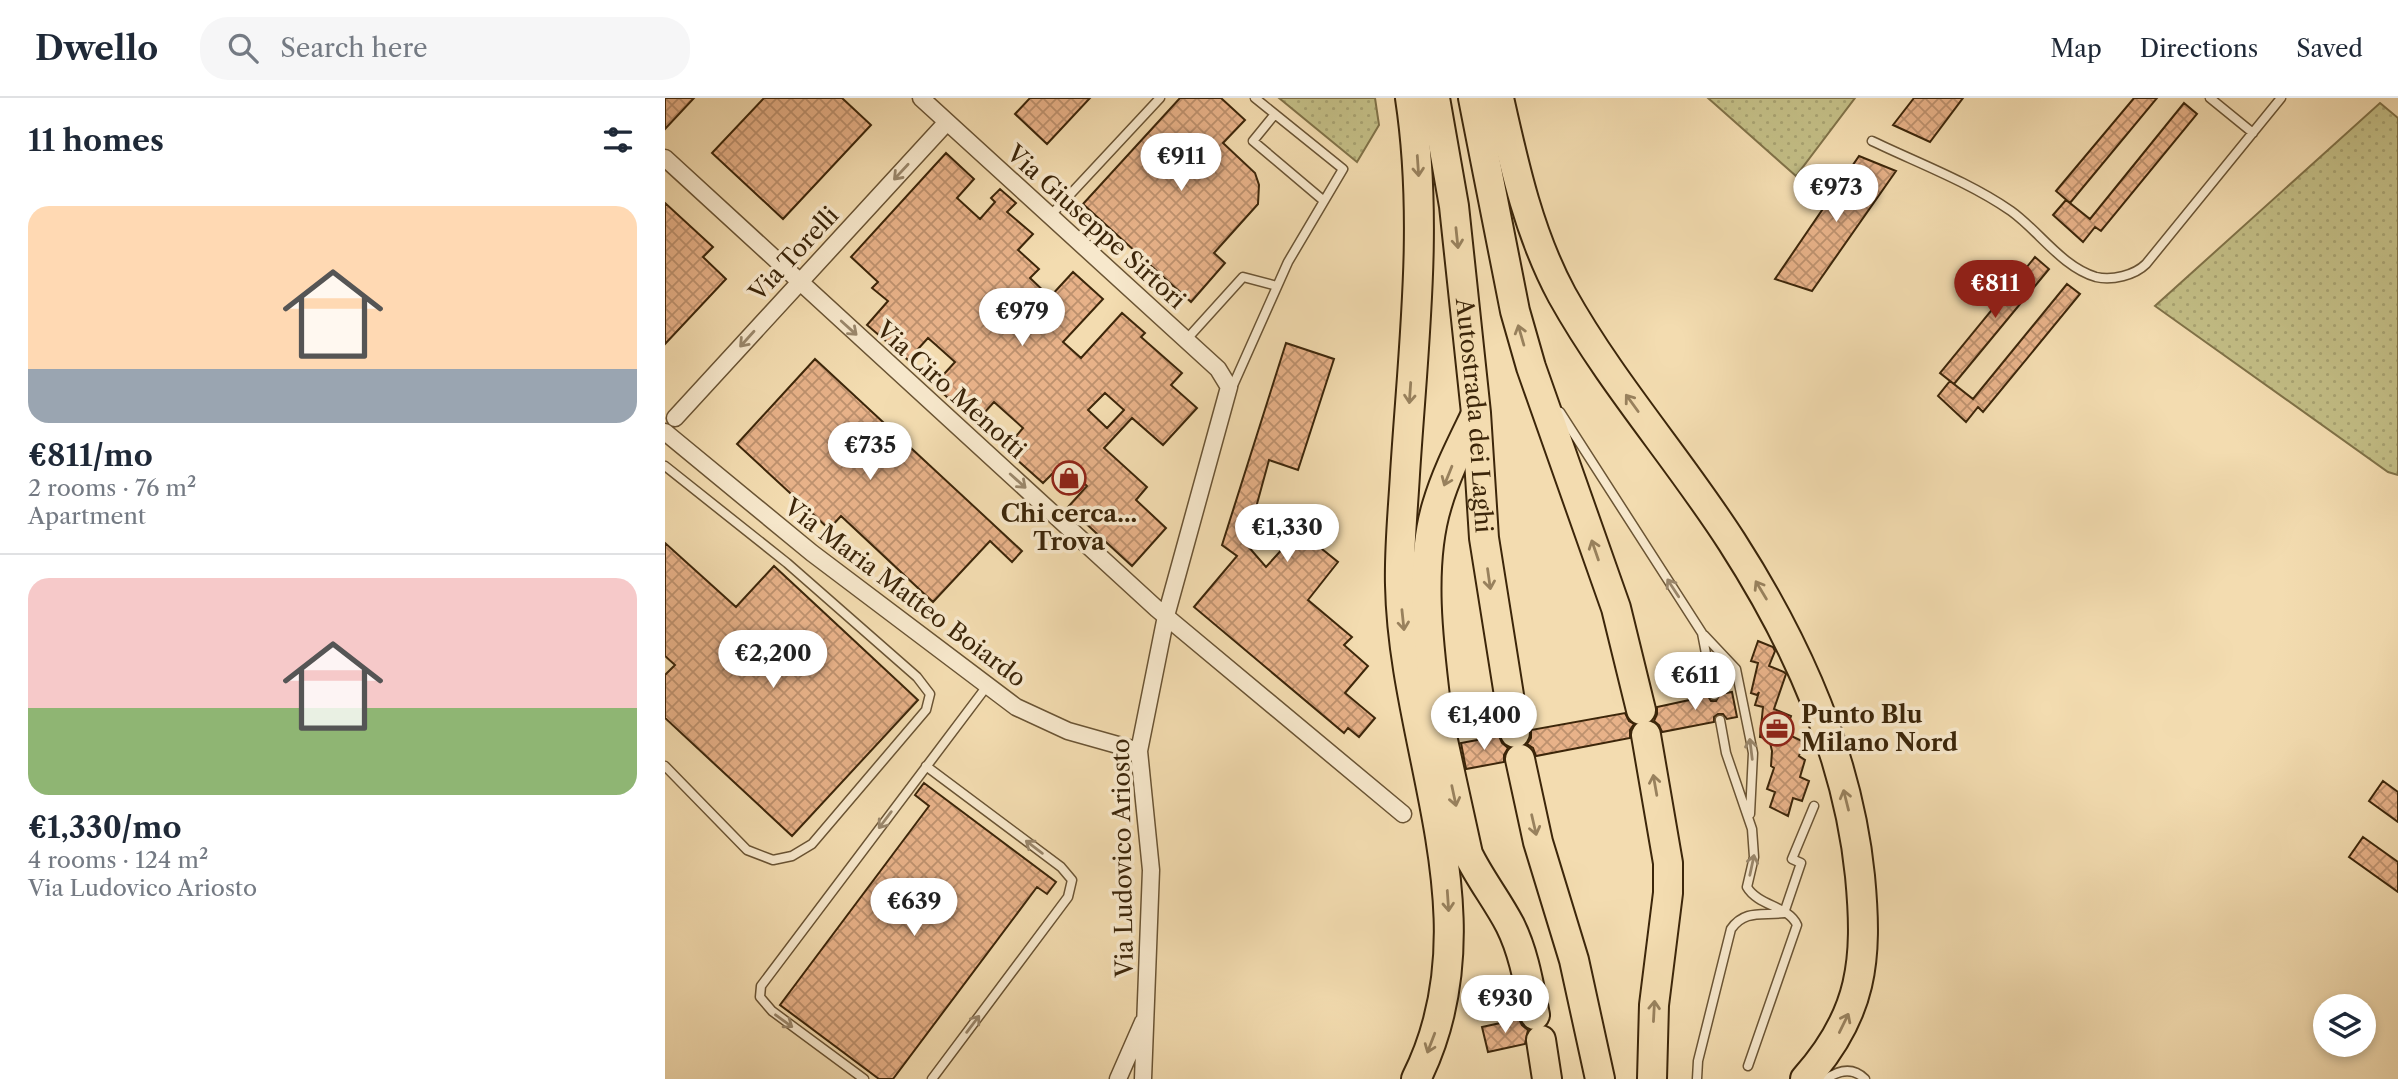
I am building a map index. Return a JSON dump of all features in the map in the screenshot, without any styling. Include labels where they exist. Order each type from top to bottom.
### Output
[{"type":"highway","points":[[1410,98],[1418,162],[1420,230],[1400,587],[1406,651],[1440,833],[1449,911],[1449,955],[1443,1006],[1434,1038],[1416,1079]]},
{"type":"highway","name":"Autostrada dei Laghi","points":[[1435,98],[1454,206],[1476,413],[1484,538],[1517,746],[1538,842],[1574,960],[1600,1079]]},
{"type":"highway","name":"Autostrada dei Laghi","points":[[1473,98],[1514,311],[1531,367],[1616,608],[1644,723],[1668,863],[1668,894],[1654,1006],[1652,1079]]},
{"type":"highway","points":[[1499,98],[1525,207],[1561,292],[1618,385],[1732,541],[1765,596],[1793,649],[1815,700],[1837,764],[1857,853],[1864,933],[1863,958],[1851,1010],[1840,1034],[1805,1079]]},
{"type":"highway","points":[[1476,413],[1437,505],[1427,557],[1426,587],[1434,691],[1468,854],[1511,928],[1525,966],[1547,1079]]},
{"type":"street","name":"Via Giuseppe Sirtori","points":[[921,98],[1223,374],[1229,387],[1229,396]]},
{"type":"street","name":"Via Torelli","points":[[670,425],[947,122]]},
{"type":"street","name":"Via Ciro Menotti","points":[[665,158],[1166,616],[1403,814]]},
{"type":"street","name":"Via Ludovico Ariosto","points":[[1143,1079],[1148,1010],[1151,870],[1139,751],[1166,616],[1229,396]]},
{"type":"street","name":"Via Maria Matteo Boiardo","points":[[670,425],[811,553],[1016,707],[1068,731],[1139,751]]},
{"type":"street","points":[[1118,1079],[1148,1010]]},
{"type":"lane","points":[[1050,216],[1160,98]]},
{"type":"lane","points":[[1229,396],[1288,262],[1343,169],[1255,98]]},
{"type":"lane","points":[[2210,98],[2253,133]]},
{"type":"lane","points":[[1872,141],[2011,211],[2076,266],[2100,278],[2123,276],[2141,269],[2281,98]]},
{"type":"lane","points":[[1275,114],[1253,141],[1324,201]]},
{"type":"lane","points":[[1186,340],[1243,277],[1277,286]]},
{"type":"lane","points":[[1531,367],[1702,633],[1735,669],[1753,753],[1749,817]]},
{"type":"lane","points":[[665,466],[787,563],[918,677],[930,694],[926,710],[901,740],[812,844],[792,856],[773,860],[747,849],[665,766]]},
{"type":"lane","points":[[1702,633],[1714,695]]},
{"type":"lane","points":[[864,1079],[772,1011],[760,998],[761,986],[987,686]]},
{"type":"lane","points":[[1720,720],[1726,753],[1749,817],[1754,840],[1754,857],[1747,887],[1752,894],[1794,918],[1797,923],[1797,930],[1748,1066]]},
{"type":"lane","points":[[926,766],[1061,867],[1072,880],[1068,897],[932,1079]]},
{"type":"lane","points":[[1784,913],[1801,863],[1793,859],[1814,806]]},
{"type":"lane","points":[[1699,1079],[1718,974],[1728,937],[1736,921],[1748,915],[1784,913]]},
{"type":"lane","points":[[1826,1079],[1835,1073],[1849,1070],[1859,1073],[1865,1079]]},
{"type":"shaded area","points":[[1279,98],[1375,98],[1379,125],[1357,162]]},
{"type":"shaded area","points":[[1708,98],[1855,98],[1796,176]]},
{"type":"shaded area","points":[[2380,103],[2398,118],[2398,475],[2388,472],[2155,306]]},
{"type":"building","points":[[665,98],[694,98],[665,129]]},
{"type":"building","points":[[764,98],[842,98],[871,125],[783,219],[712,153]]},
{"type":"building","points":[[1030,98],[1090,98],[1047,144],[1015,114]]},
{"type":"building","points":[[1180,98],[1221,98],[1245,120],[1223,143],[1255,173],[1259,185],[1258,204],[1214,253],[1225,263],[1191,302],[1083,204]]},
{"type":"building","points":[[1914,98],[1963,98],[1930,142],[1893,125]]},
{"type":"building","points":[[2134,98],[2157,98],[2070,203],[2056,191]]},
{"type":"building","points":[[2184,103],[2197,114],[2101,231],[2095,227],[2083,242],[2053,215],[2066,200],[2090,219]]},
{"type":"building","points":[[946,153],[974,179],[957,198],[980,219],[995,202],[991,198],[1000,189],[1016,203],[1007,212],[1033,234],[1018,250],[1039,269],[1030,278],[1050,297],[1073,272],[1103,299],[1063,342],[1081,358],[1122,313],[1145,333],[1141,337],[1182,373],[1171,385],[1197,408],[1163,445],[1132,418],[1104,448],[1147,487],[1136,500],[1166,528],[1132,566],[1068,507],[1087,486],[1063,463],[1043,483],[1005,449],[1023,428],[994,402],[975,423],[934,385],[955,362],[928,338],[908,360],[867,325],[888,301],[872,288],[878,282],[851,257]],"holes":[[[1105,393],[1124,410],[1107,428],[1088,410]]]},
{"type":"building","points":[[1859,156],[1896,171],[1812,291],[1775,279]]},
{"type":"building","points":[[665,203],[713,247],[703,257],[726,279],[665,344]]},
{"type":"building","points":[[2035,257],[2049,269],[1954,384],[1940,373]]},
{"type":"building","points":[[2067,284],[2080,294],[1983,412],[1978,407],[1966,422],[1938,396],[1950,381],[1973,399]]},
{"type":"building","points":[[1286,343],[1334,359],[1298,470],[1269,460],[1246,544],[1266,567],[1306,523],[1321,536],[1317,545],[1338,562],[1308,600],[1352,637],[1344,645],[1368,666],[1345,693],[1375,718],[1359,737],[1348,728],[1344,733],[1194,607],[1237,556],[1222,545]]},
{"type":"building","points":[[815,359],[1022,551],[1012,562],[990,541],[933,602],[841,516],[829,529],[737,444]]},
{"type":"building","points":[[665,543],[736,607],[774,566],[918,700],[792,836],[665,718],[665,675],[675,665],[665,656]]},
{"type":"building","name":"Punto Blu Milano Nord","points":[[1758,641],[1773,647],[1775,651],[1769,666],[1786,674],[1774,709],[1791,716],[1785,733],[1804,742],[1799,756],[1805,760],[1800,777],[1809,781],[1802,801],[1793,798],[1788,816],[1770,807],[1775,792],[1767,789],[1774,768],[1771,766],[1772,751],[1767,730],[1765,738],[1760,737],[1763,707],[1755,705],[1759,692],[1757,695],[1751,693],[1758,663],[1751,661]]},
{"type":"building","points":[[1732,692],[1737,717],[1727,719],[1723,714],[1718,714],[1714,717],[1714,722],[1662,732],[1654,721],[1657,707],[1708,696],[1711,701],[1716,701],[1720,694]]},
{"type":"building","points":[[1625,713],[1634,724],[1630,730],[1630,738],[1536,756],[1533,748],[1527,744],[1531,738],[1531,730]]},
{"type":"building","points":[[1499,736],[1508,748],[1504,762],[1466,769],[1461,743]]},
{"type":"building","points":[[2383,781],[2398,792],[2398,822],[2369,801]]},
{"type":"building","points":[[924,783],[1056,882],[1047,894],[1037,887],[893,1079],[879,1079],[780,1005],[929,806],[915,795]]},
{"type":"building","points":[[2363,837],[2398,862],[2398,892],[2349,857]]},
{"type":"building","points":[[1519,1019],[1528,1030],[1525,1044],[1488,1052],[1482,1027]]},
{"type":"place","name":"Chi cerca... Trova","points":[[1069,478]]},
{"type":"place","name":"Punto Blu Milano Nord","points":[[1777,729]]}]
